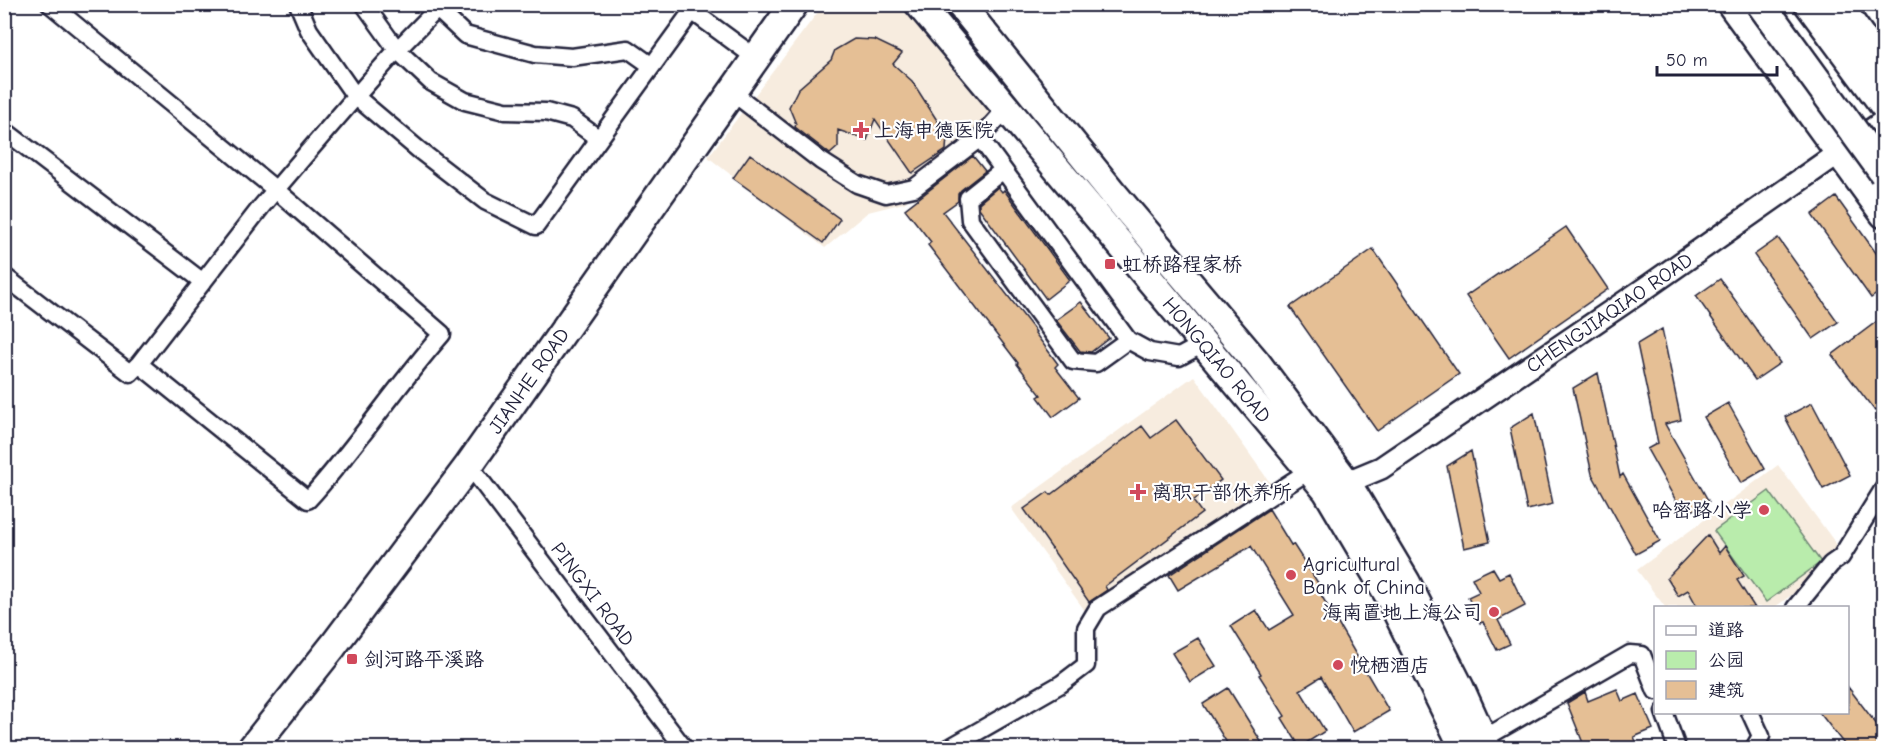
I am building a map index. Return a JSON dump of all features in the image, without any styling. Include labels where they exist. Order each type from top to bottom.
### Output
[{"type":"highway","points":[[1761,4],[1884,173]]},
{"type":"highway","points":[[1809,4],[1884,105]]},
{"type":"main road","name":"JIANHE ROAD","points":[[252,748],[333,646],[469,465],[794,4]]},
{"type":"main road","name":"HONGQIAO ROAD","points":[[919,4],[1203,344],[1328,481],[1406,582],[1460,688],[1478,745]]},
{"type":"main road","name":"HONGQIAO ROAD","points":[[960,4],[1112,192],[1257,363],[1328,481]]},
{"type":"main road","points":[[1731,4],[1884,214]]},
{"type":"main road","points":[[1838,4],[1884,69]]},
{"type":"street","points":[[50,4],[276,190],[442,334],[380,409],[344,460],[308,500],[139,364]]},
{"type":"street","points":[[298,4],[309,30],[355,96],[485,201],[536,226],[652,66],[688,8],[756,58]]},
{"type":"street","points":[[364,4],[397,50],[431,82],[465,102],[505,111],[546,112],[572,118],[599,140]]},
{"type":"street","points":[[4,276],[130,373],[276,190],[355,96],[437,6],[465,35],[501,46],[536,54],[572,57],[628,49],[652,66]]},
{"type":"street","points":[[732,92],[821,161],[857,184],[886,194],[914,188],[980,138],[1006,109]]},
{"type":"street","name":"CHENGJIAQIAO ROAD","points":[[1328,481],[1381,468],[1650,285],[1884,121]]},
{"type":"street","points":[[4,130],[203,282]]},
{"type":"street","points":[[980,138],[1128,340],[1150,352],[1179,357],[1203,344]]},
{"type":"street","points":[[1003,170],[968,198],[969,220],[1073,361],[1096,363],[1128,340]]},
{"type":"street","name":"PINGXI ROAD","points":[[469,465],[684,748]]},
{"type":"street","points":[[949,748],[1061,684],[1086,665],[1086,628],[1098,608],[1328,481]]},
{"type":"street","points":[[1797,606],[1831,564],[1841,557],[1884,488]]},
{"type":"street","points":[[1478,745],[1630,654],[1642,655],[1654,686]]},
{"type":"street","points":[[1665,714],[1677,748]]},
{"type":"street","points":[[1751,714],[1761,736],[1754,748]]},
{"type":"shaded area","name":"上海申德医院","points":[[834,5],[899,5],[1001,122],[988,138],[904,203],[868,212],[825,248],[708,157],[818,12]]},
{"type":"shaded area","points":[[1194,376],[1271,484],[1088,615],[1011,508]]},
{"type":"shaded area","name":"哈密路小学","points":[[1778,465],[1845,556],[1776,606],[1664,606],[1637,570]]},
{"type":"green space","points":[[1769,491],[1821,562],[1766,602],[1714,531]]},
{"type":"building","points":[[854,39],[875,40],[902,53],[893,64],[912,81],[947,136],[946,150],[912,173],[875,119],[867,140],[838,130],[838,147],[830,154],[795,127],[796,124],[789,107],[798,89],[831,60],[835,50]]},
{"type":"building","points":[[750,154],[840,219],[823,243],[733,178]]},
{"type":"building","points":[[973,156],[985,171],[961,190],[958,194],[958,201],[943,212],[1036,332],[1058,364],[1055,367],[1079,398],[1053,417],[1038,397],[1041,395],[928,245],[931,242],[905,209]]},
{"type":"building","points":[[998,187],[1002,192],[1004,190],[1070,280],[1046,299],[979,208],[979,203]]},
{"type":"building","points":[[1836,197],[1884,264],[1884,289],[1871,298],[1812,215]]},
{"type":"building","points":[[1566,227],[1608,289],[1509,358],[1466,296]]},
{"type":"building","points":[[1778,238],[1838,322],[1813,339],[1754,255]]},
{"type":"building","points":[[1373,249],[1459,374],[1377,431],[1290,307]]},
{"type":"building","points":[[1720,279],[1780,363],[1755,380],[1696,296]]},
{"type":"building","points":[[1081,302],[1109,338],[1091,352],[1080,351],[1056,320]]},
{"type":"building","points":[[1884,316],[1884,405],[1875,411],[1832,355]]},
{"type":"building","points":[[1662,329],[1681,420],[1665,424],[1709,502],[1684,515],[1647,449],[1658,443],[1637,344]]},
{"type":"building","points":[[1598,373],[1620,477],[1623,474],[1660,541],[1636,554],[1592,474],[1573,388]]},
{"type":"building","points":[[1728,403],[1765,469],[1741,483],[1704,417]]},
{"type":"building","points":[[1812,403],[1850,475],[1823,489],[1785,417]]},
{"type":"building","points":[[1534,413],[1553,504],[1527,510],[1510,428]]},
{"type":"building","name":"离职干部休养所","points":[[1176,420],[1221,480],[1193,501],[1202,513],[1105,586],[1107,590],[1089,602],[1024,509],[1048,492],[1051,495],[1142,426],[1151,438]]},
{"type":"building","points":[[1471,451],[1490,542],[1464,548],[1447,466]]},
{"type":"building","points":[[1269,509],[1320,586],[1317,588],[1389,711],[1353,732],[1321,677],[1300,690],[1325,731],[1300,747],[1282,718],[1285,716],[1231,626],[1256,610],[1269,630],[1294,615],[1251,546],[1178,590],[1169,575]]},
{"type":"building","points":[[1708,535],[1719,553],[1725,546],[1744,576],[1737,580],[1754,606],[1697,606],[1688,590],[1678,596],[1667,578]]},
{"type":"building","name":"海南置地上海公司","points":[[1493,568],[1499,578],[1509,573],[1525,606],[1498,620],[1510,644],[1497,650],[1483,622],[1480,623],[1468,597],[1479,592],[1472,578]]},
{"type":"building","points":[[1198,638],[1216,666],[1190,682],[1172,653]]},
{"type":"building","points":[[1228,688],[1265,748],[1230,748],[1203,704]]},
{"type":"building","points":[[1849,688],[1884,734],[1884,748],[1847,748],[1821,714],[1849,714]]},
{"type":"building","points":[[1617,689],[1622,701],[1638,694],[1653,729],[1634,737],[1639,748],[1585,748],[1567,703],[1585,692],[1588,701]]},
{"type":"place","name":"上海申德医院","points":[[861,130]]},
{"type":"place","name":"虹桥路程家桥","points":[[1110,264]]},
{"type":"place","name":"离职干部休养所","points":[[1138,492]]},
{"type":"place","name":"哈密路小学","points":[[1764,510]]},
{"type":"place","name":"Agricultural Bank of China","points":[[1291,575]]},
{"type":"place","name":"海南置地上海公司","points":[[1494,612]]},
{"type":"place","name":"剑河路平溪路","points":[[352,659]]},
{"type":"place","name":"悦栖酒店","points":[[1338,665]]}]
